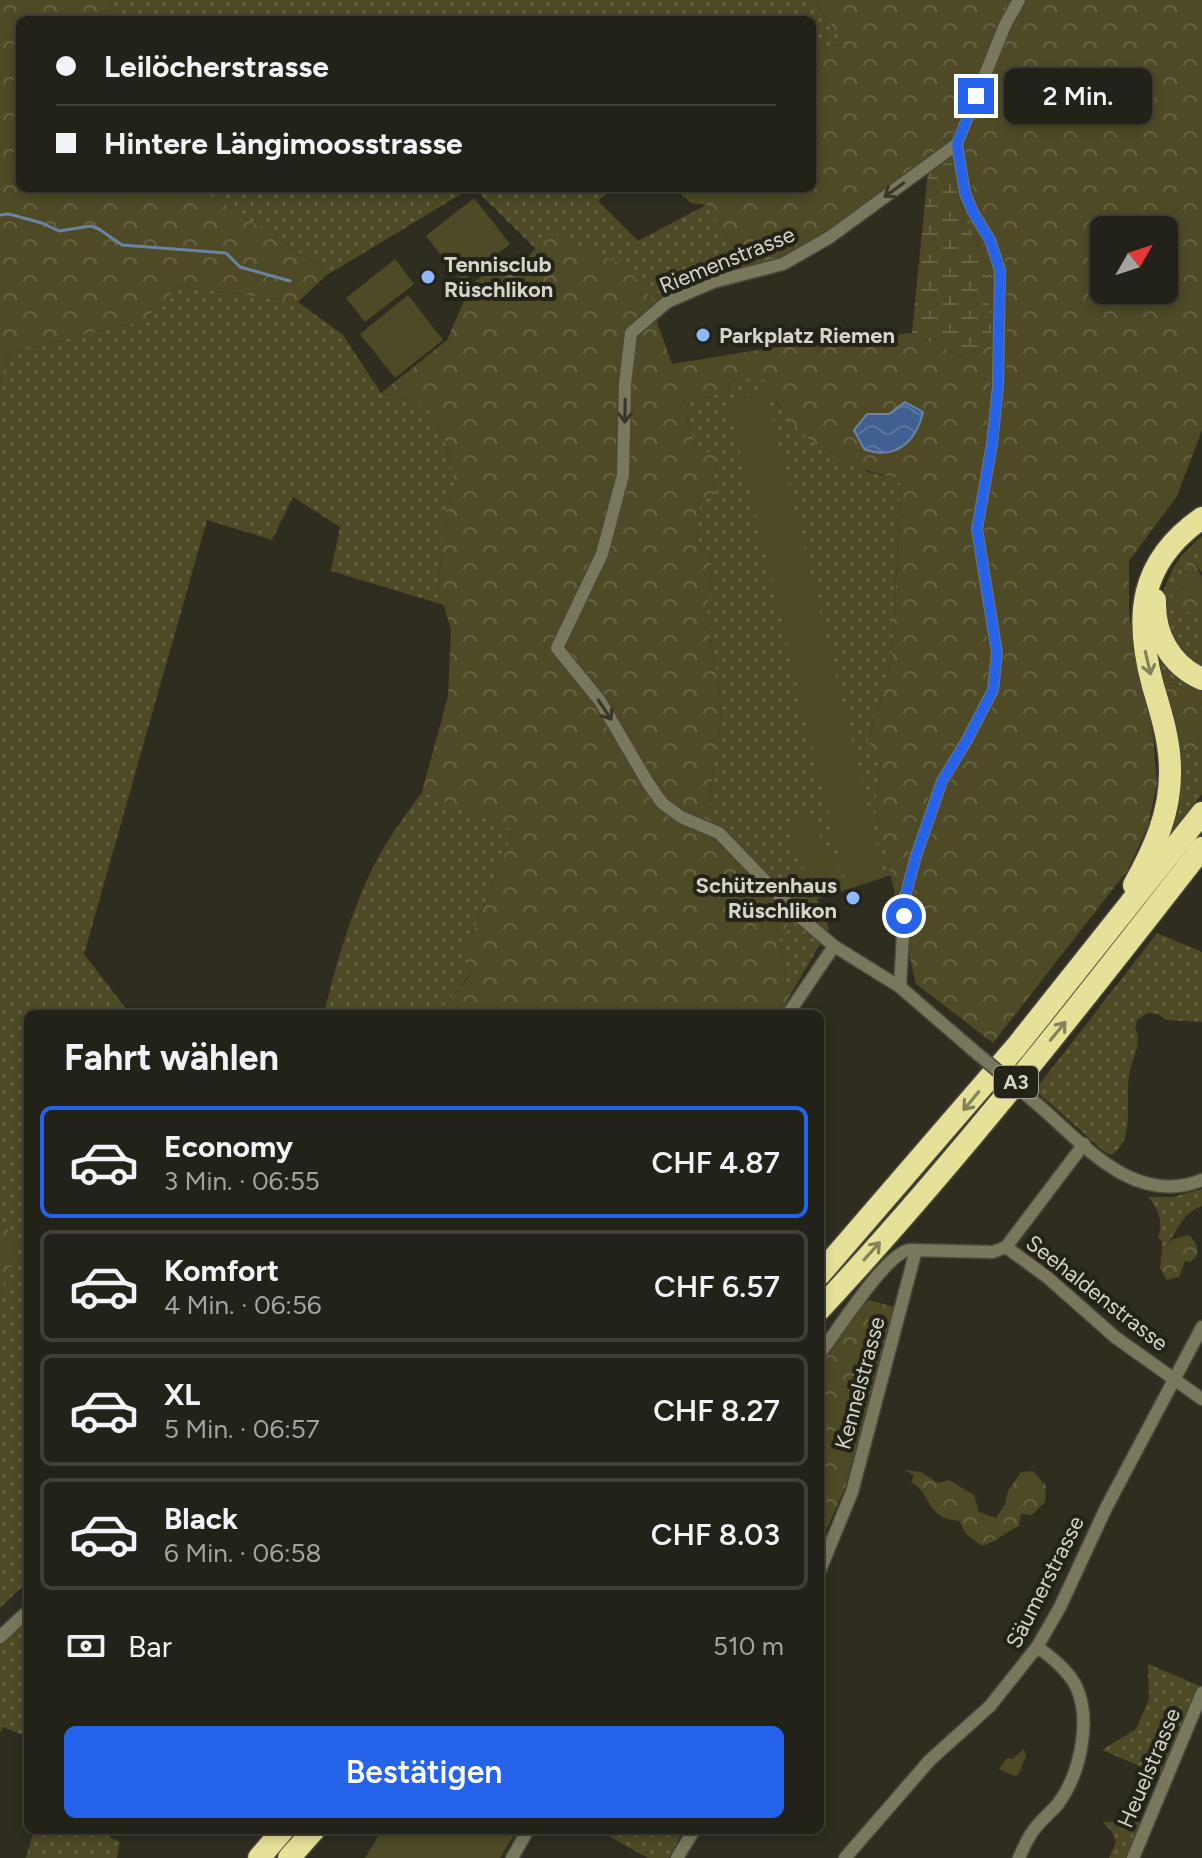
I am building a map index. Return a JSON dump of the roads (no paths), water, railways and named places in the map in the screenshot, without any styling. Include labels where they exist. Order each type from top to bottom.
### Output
[{"type":"highway","points":[[1091,954],[1145,865],[1166,809],[1170,779],[1169,746],[1145,651],[1143,608],[1152,574],[1164,554],[1180,535],[1202,518]]},
{"type":"highway","points":[[1202,529],[1181,547],[1165,569],[1156,593],[1155,611],[1158,628],[1169,653],[1181,666],[1202,679]]},
{"type":"highway","name":"A3","points":[[824,1269],[946,1131],[1202,813]]},
{"type":"highway","name":"A3","points":[[824,1304],[1002,1100],[1202,848]]},
{"type":"highway","points":[[259,1858],[280,1834]]},
{"type":"highway","points":[[289,1858],[310,1834]]},
{"type":"street","points":[[900,987],[905,897],[916,856],[942,781],[993,690],[997,653],[977,529],[992,444],[998,386],[1000,270],[990,240],[965,193],[957,144],[1005,25],[1019,0]]},
{"type":"street","name":"Riemenstrasse","points":[[834,946],[801,918],[719,833],[681,817],[662,803],[600,701],[557,648],[602,554],[623,475],[625,384],[631,333],[667,302],[713,282],[783,264],[830,237],[957,144]]},
{"type":"street","points":[[792,1010],[834,946],[900,987],[1123,1176],[1139,1183],[1170,1188],[1202,1180]]},
{"type":"street","name":"Seehaldenstrasse","points":[[916,1250],[993,1252],[1006,1247],[1084,1144]]},
{"type":"street","name":"Seehaldenstrasse","points":[[1006,1247],[1047,1277],[1115,1337],[1202,1399]]},
{"type":"street","points":[[824,1347],[898,1253],[916,1250]]},
{"type":"street","name":"Kennelstrasse","points":[[824,1560],[852,1492],[916,1250]]},
{"type":"street","name":"Säumerstrasse","points":[[845,1858],[930,1760],[1006,1689],[1037,1647],[1202,1327]]},
{"type":"street","points":[[0,1637],[24,1615]]},
{"type":"street","points":[[1019,1858],[1033,1830],[1072,1779],[1081,1744],[1082,1707],[1075,1686],[1069,1676],[1037,1647]]},
{"type":"street","name":"Heuelstrasse","points":[[1133,1858],[1202,1693]]},
{"type":"street","points":[[512,1858],[526,1834]]},
{"type":"street","points":[[677,1858],[692,1834]]},
{"type":"water","points":[[905,402],[923,412],[909,440],[885,452],[864,449],[854,430],[867,414],[889,414]]},
{"type":"waterway","points":[[0,215],[9,214],[59,231],[91,226],[122,245],[226,253],[240,267],[290,281]]},
{"type":"place","name":"Tennisclub Rüschlikon","points":[[428,277]]},
{"type":"place","name":"Parkplatz Riemen","points":[[703,335]]},
{"type":"place","name":"Schützenhaus Rüschlikon","points":[[853,898]]}]
